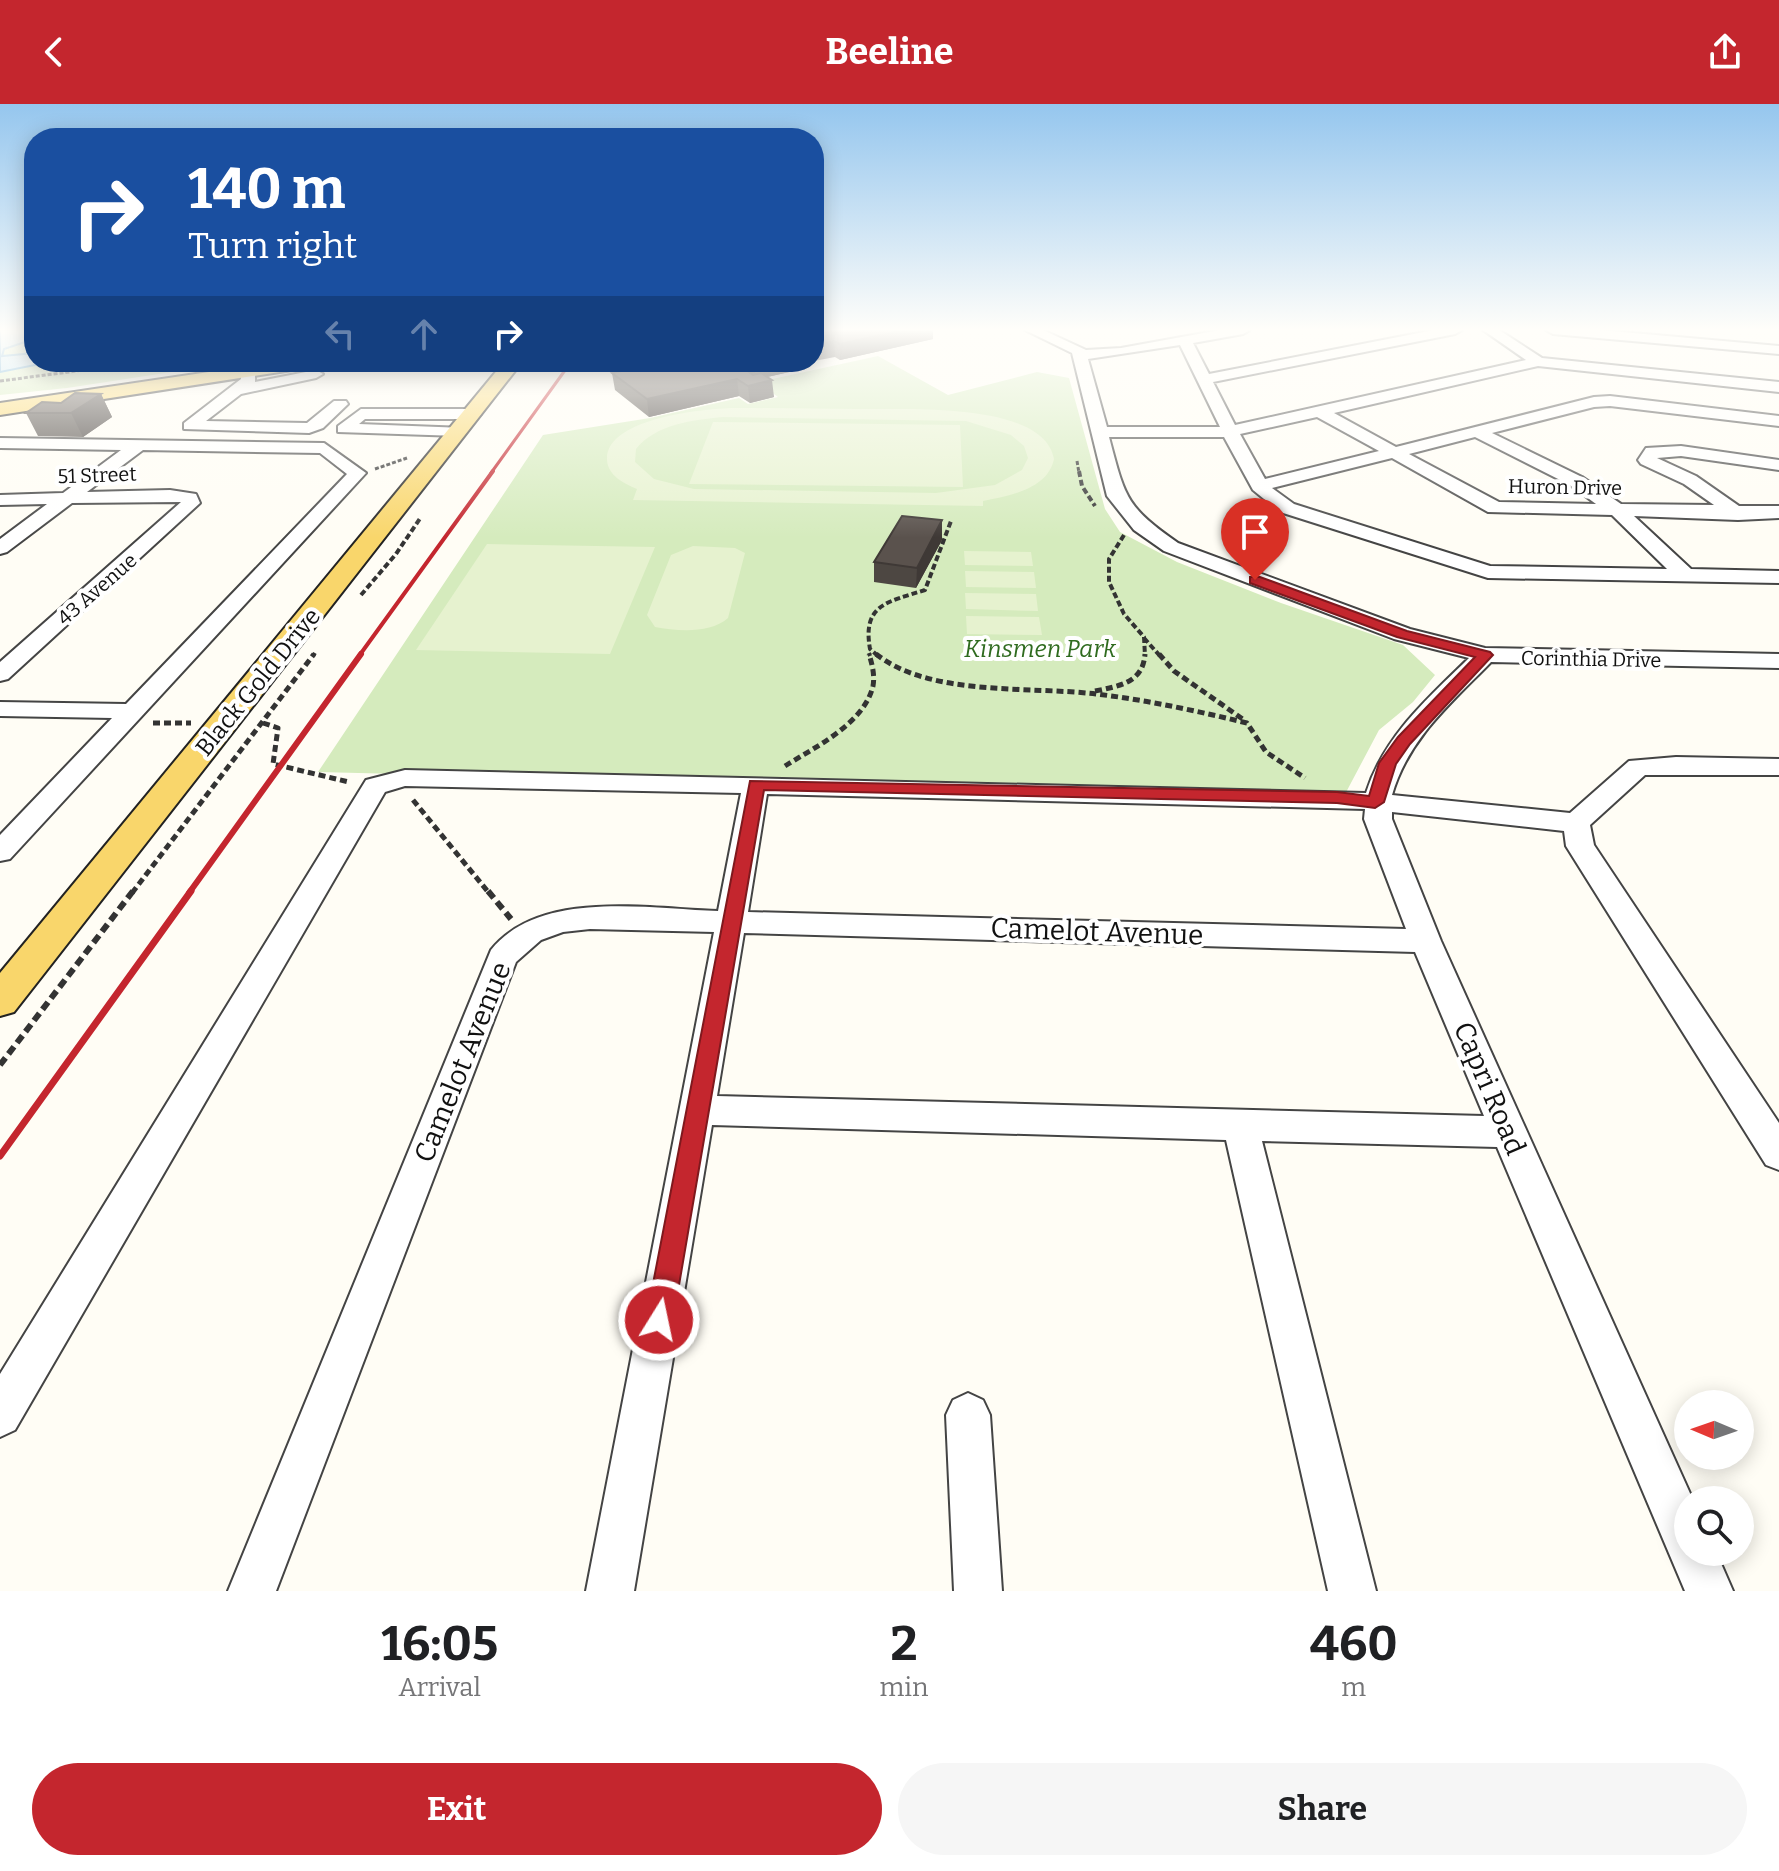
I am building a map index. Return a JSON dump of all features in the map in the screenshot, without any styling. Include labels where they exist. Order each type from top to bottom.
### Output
[{"type":"main road","points":[[0,406],[42,399]]},
{"type":"main road","points":[[0,406],[48,399]]},
{"type":"main road","name":"Black Gold Drive","points":[[0,1001],[484,399]]},
{"type":"street","points":[[224,399],[190,426],[309,428],[317,425],[340,404]]},
{"type":"street","name":"Corinthia Drive","points":[[1091,399],[1116,496],[1141,526],[1171,547],[1225,569],[1402,634],[1485,655],[1779,661]]},
{"type":"street","points":[[1212,399],[1259,486],[1287,508],[1488,572],[1779,577]]},
{"type":"street","points":[[1099,432],[1228,432],[1371,399]]},
{"type":"street","points":[[1259,486],[1610,401],[1779,421]]},
{"type":"street","name":"Huron Drive","points":[[1319,411],[1495,508],[1738,514],[1779,512]]},
{"type":"street","points":[[361,414],[466,423],[344,429],[361,414]]},
{"type":"street","points":[[1478,432],[1576,481],[1617,510],[1686,576]]},
{"type":"street","points":[[0,443],[324,448],[357,473],[0,852]]},
{"type":"street","points":[[0,548],[139,445]]},
{"type":"street","name":"Huron Drive","points":[[1738,514],[1690,480],[1647,460],[1652,452],[1681,451],[1779,465]]},
{"type":"street","name":"51 Street","points":[[0,500],[170,495],[190,498],[191,503]]},
{"type":"street","name":"43 Avenue","points":[[0,674],[191,503]]},
{"type":"street","points":[[1375,802],[1388,763],[1404,740],[1485,655]]},
{"type":"street","points":[[0,709],[133,711]]},
{"type":"street","points":[[0,1415],[375,786],[405,778],[1337,798],[1576,823],[1638,767],[1779,767]]},
{"type":"street","points":[[610,1591],[756,784]]},
{"type":"street","name":"Capri Road","points":[[1375,802],[1385,844],[1674,1511]]},
{"type":"street","points":[[1576,823],[1580,846],[1779,1154]]},
{"type":"street","name":"Camelot Avenue","points":[[252,1591],[502,958],[514,940],[539,926],[590,918],[732,920],[1426,941]]},
{"type":"street","points":[[698,1110],[1509,1132]]},
{"type":"street","points":[[1240,1124],[1352,1591]]},
{"type":"street","points":[[968,1415],[978,1591]]},
{"type":"street","points":[[1698,1566],[1709,1591]]},
{"type":"path","points":[[352,477],[416,455]]},
{"type":"path","points":[[756,784],[822,742],[861,707],[873,686],[869,652],[864,640],[867,623],[876,610],[925,590],[951,521]]},
{"type":"path","points":[[1141,526],[1126,533],[1108,562],[1116,600],[1174,671],[1247,723],[1274,759],[1337,798]]},
{"type":"path","points":[[1091,692],[1138,678],[1146,668],[1144,637]]},
{"type":"path","points":[[869,652],[893,668],[923,676],[971,684],[1091,692],[1247,723]]},
{"type":"path","points":[[0,1065],[263,723],[278,728],[273,764],[375,786],[403,788],[524,935]]},
{"type":"green space","name":"Kinsmen Park","points":[[733,399],[741,399],[748,404],[768,399],[1075,399],[1105,509],[1120,532],[1177,562],[1281,603],[1403,645],[1435,675],[1413,702],[1379,730],[1343,798],[318,772],[543,435],[650,418]]},
{"type":"green space","points":[[724,408],[968,412],[1025,426],[1044,440],[1054,459],[1044,478],[1036,484],[983,501],[983,506],[633,500],[637,489],[622,482],[610,471],[607,460],[611,445],[623,434],[661,418]],"holes":[[[711,418],[966,421],[1011,435],[1024,446],[1028,458],[1022,470],[995,485],[936,493],[694,489],[654,479],[635,462],[636,449],[654,434],[676,425]]]},
{"type":"green space","points":[[713,422],[960,425],[963,487],[689,484]]},
{"type":"green space","points":[[487,544],[655,547],[610,654],[416,650]]},
{"type":"green space","points":[[693,546],[735,548],[745,553],[728,618],[703,629],[655,627],[647,615],[671,555]]},
{"type":"green space","points":[[964,551],[1031,552],[1033,566],[965,565]]},
{"type":"green space","points":[[965,571],[1034,572],[1036,588],[966,587]]},
{"type":"green space","points":[[965,593],[1036,594],[1038,611],[966,609]]},
{"type":"green space","points":[[966,616],[1039,617],[1042,635],[967,634]]},
{"type":"building","points":[[66,399],[92,399],[71,413],[26,413],[42,402],[61,403]]},
{"type":"building","points":[[902,516],[942,520],[917,568],[874,562]]},
{"type":"railway","points":[[491,473],[544,399]]},
{"type":"railway","points":[[359,656],[493,471]]},
{"type":"railway","points":[[189,893],[361,654]]},
{"type":"railway","points":[[0,1156],[191,891]]},
{"type":"route","points":[[659,1320],[756,784],[1337,798],[1375,802],[1380,780],[1404,740],[1485,655],[1402,634],[1255,580]]}]
